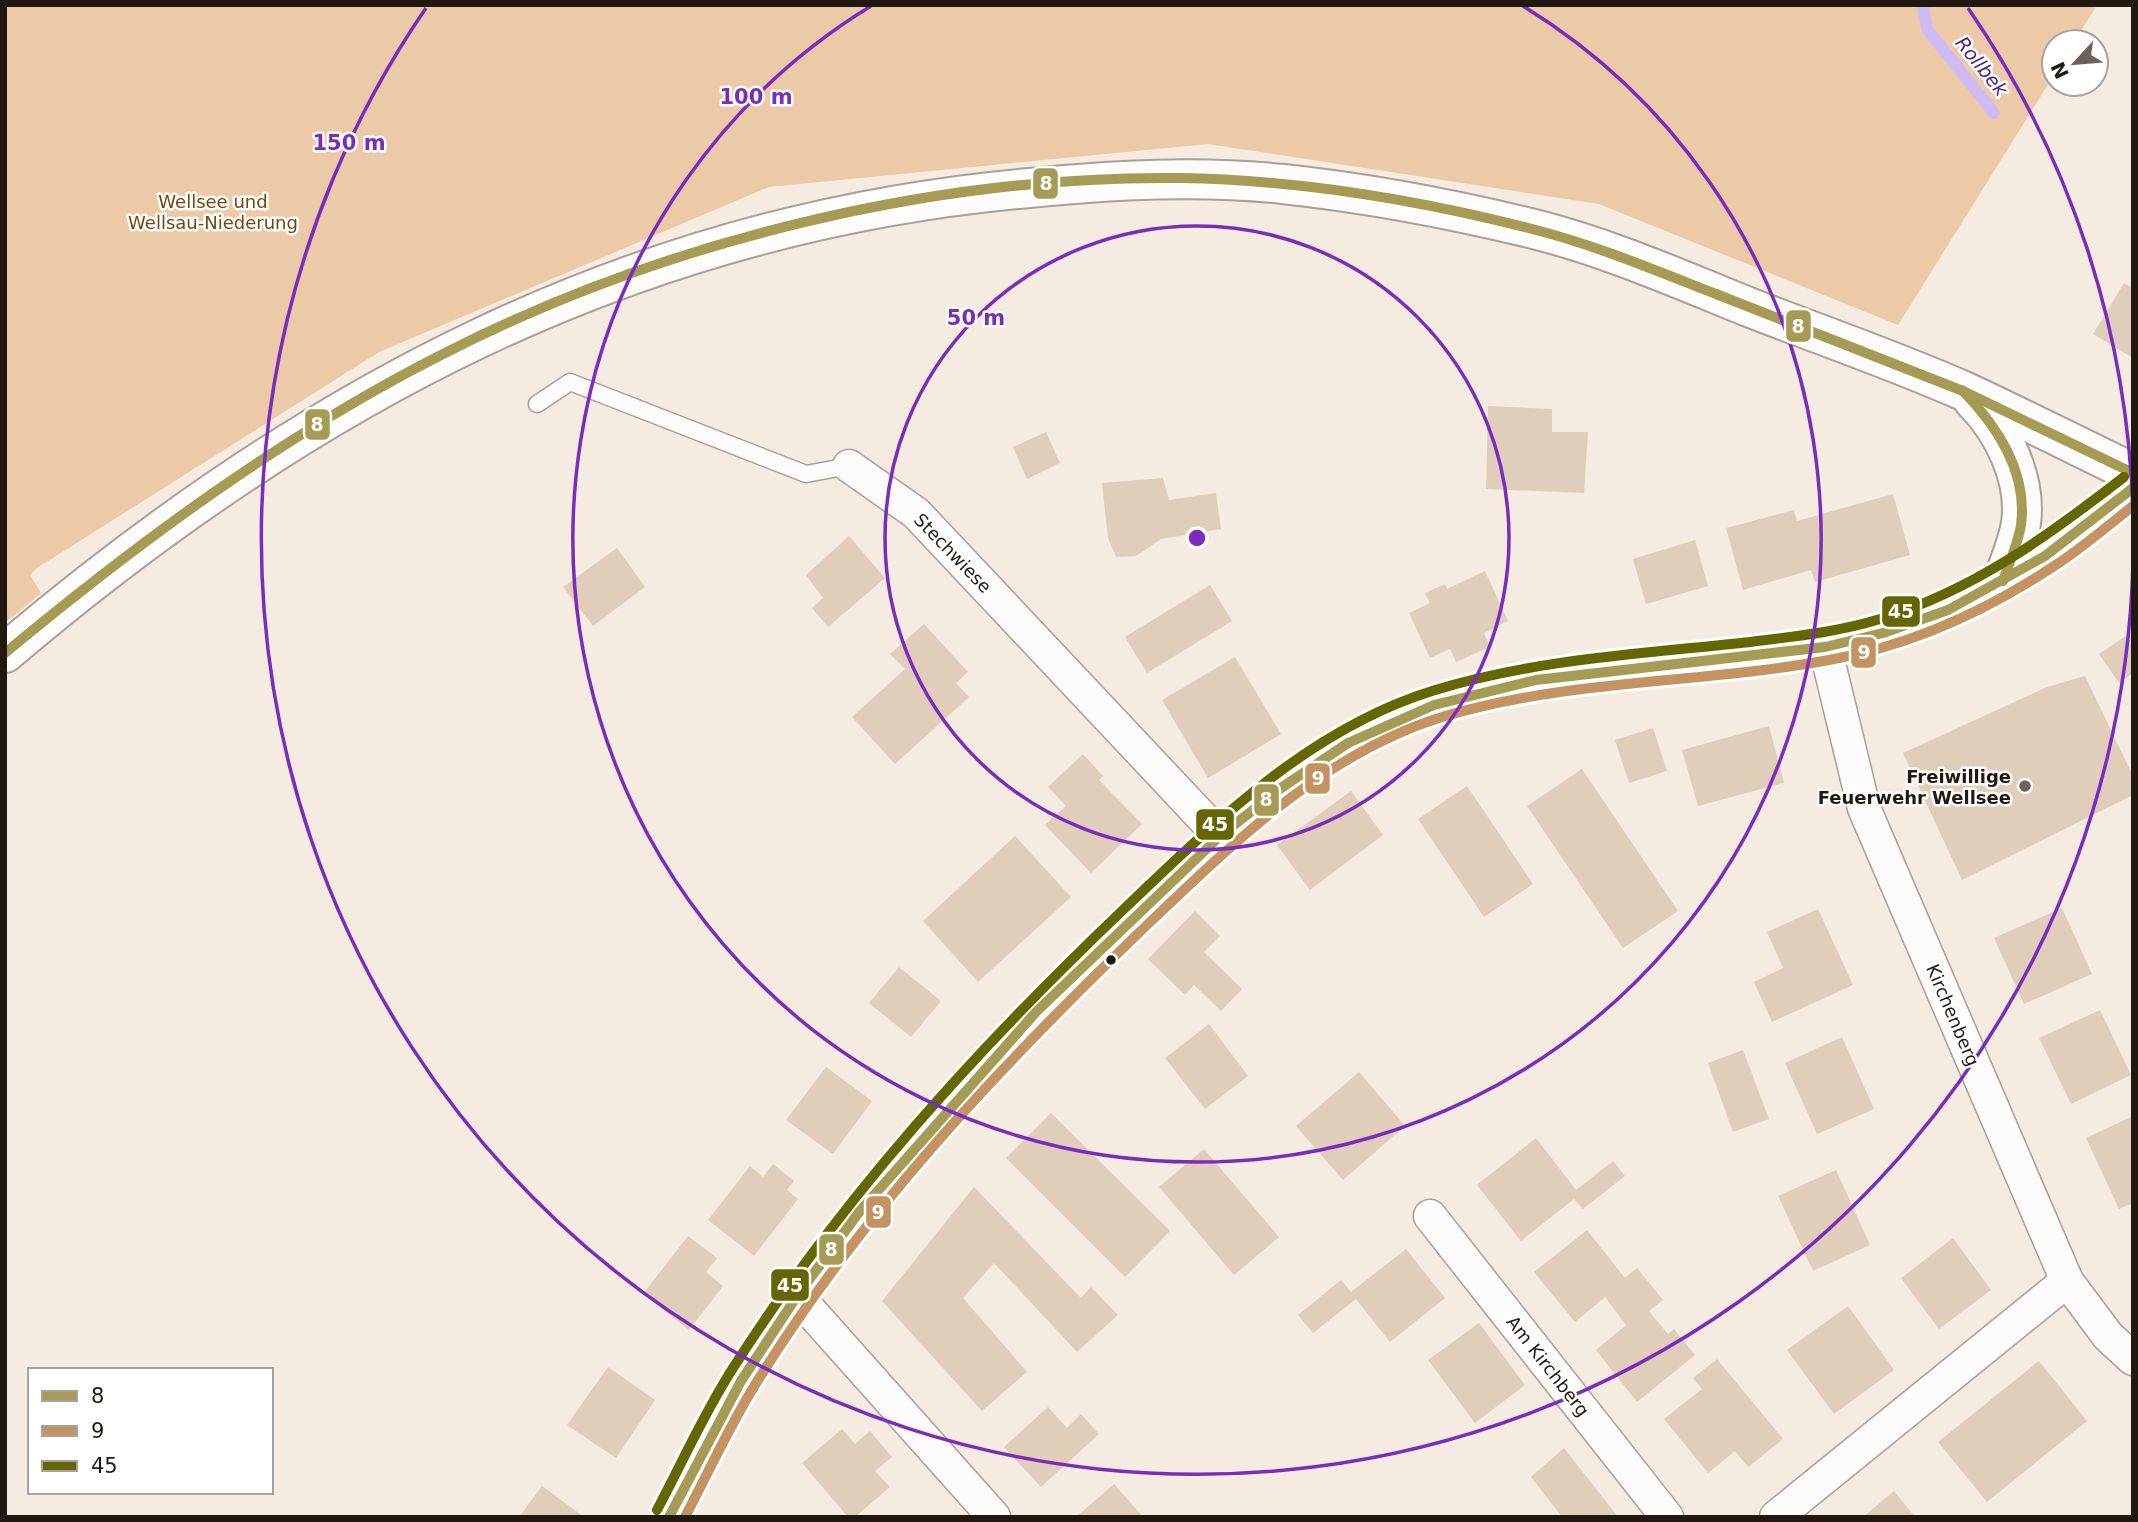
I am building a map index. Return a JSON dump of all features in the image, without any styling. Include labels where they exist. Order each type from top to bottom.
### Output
[{"type":"main road","points":[[5,653],[127,556],[303,434],[443,353],[490,331],[652,265],[762,231],[873,208],[985,192],[1130,179],[1281,184],[1417,205],[1534,229],[1599,248],[1963,391],[2133,473]]},
{"type":"main road","points":[[1963,391],[1989,416],[2006,445],[2021,493],[2021,523],[2003,581]]},
{"type":"street","name":"Stechwiese","points":[[849,466],[916,513],[1220,836]]},
{"type":"street","points":[[669,1517],[741,1381],[797,1296],[860,1211],[1036,1012],[1220,836],[1281,788],[1348,743],[1434,705],[1536,681],[1825,647],[1883,632],[1948,610],[2003,581],[2062,544],[2133,488]]},
{"type":"street","name":"Kirchenberg","points":[[1825,647],[1864,808],[2067,1282],[2108,1336],[2133,1359]]},
{"type":"street","name":"Am Kirchberg","points":[[1430,1216],[1667,1517]]},
{"type":"street","points":[[1776,1517],[2067,1282]]},
{"type":"street","points":[[797,1296],[994,1517]]},
{"type":"lane","name":"Stechwiese","points":[[537,404],[570,382],[806,474],[849,466]]},
{"type":"green space","name":"Wellsee und Wellsau-Niederung","points":[[5,5],[2097,5],[2083,28],[2040,28],[2040,97],[1898,325],[1599,204],[1208,144],[769,187],[379,352],[37,568],[30,575],[41,593],[5,623]]},
{"type":"building","points":[[2124,283],[2133,288],[2133,358],[2093,334]]},
{"type":"building","points":[[1488,406],[1552,409],[1552,432],[1588,432],[1584,493],[1486,489]]},
{"type":"building","points":[[1046,432],[1060,463],[1027,479],[1013,447]]},
{"type":"building","points":[[1163,478],[1169,500],[1216,493],[1221,529],[1161,539],[1136,556],[1116,557],[1108,538],[1102,483]]},
{"type":"building","points":[[1893,494],[1910,555],[1815,582],[1811,570],[1743,590],[1726,528],[1794,510],[1797,521]]},
{"type":"building","points":[[849,536],[885,578],[828,627],[812,608],[823,598],[806,575]]},
{"type":"building","points":[[1695,540],[1708,586],[1646,604],[1633,559]]},
{"type":"building","points":[[617,548],[645,587],[593,626],[563,587]]},
{"type":"building","points":[[1485,571],[1508,621],[1484,633],[1490,647],[1456,662],[1450,649],[1430,658],[1409,613],[1430,603],[1425,593],[1445,584],[1447,589]]},
{"type":"building","points":[[1210,585],[1232,621],[1147,673],[1125,637]]},
{"type":"building","points":[[924,624],[968,672],[956,683],[969,697],[895,764],[852,717],[905,669],[890,654]]},
{"type":"building","points":[[2130,633],[2133,673],[2119,683],[2099,654]]},
{"type":"building","points":[[1235,657],[1281,734],[1208,778],[1162,700]]},
{"type":"building","name":"Freiwillige Feuerwehr Wellsee","points":[[2085,676],[2133,776],[2133,795],[1962,880],[1903,753],[2047,687]]},
{"type":"building","points":[[1769,726],[1784,783],[1698,806],[1682,750]]},
{"type":"building","points":[[1653,728],[1667,771],[1629,783],[1615,740]]},
{"type":"building","points":[[1083,754],[1103,776],[1099,780],[1142,824],[1091,873],[1045,825],[1066,806],[1048,787]]},
{"type":"building","points":[[1582,769],[1678,911],[1623,948],[1527,806]]},
{"type":"building","points":[[1467,786],[1533,884],[1484,917],[1418,819]]},
{"type":"building","points":[[1351,791],[1383,835],[1310,890],[1277,845]]},
{"type":"building","points":[[1015,836],[1071,897],[978,982],[923,921]]},
{"type":"building","points":[[2062,908],[2092,974],[2024,1004],[1994,938]]},
{"type":"building","points":[[1818,909],[1853,985],[1772,1022],[1754,982],[1783,968],[1767,932]]},
{"type":"building","points":[[1195,911],[1220,936],[1204,952],[1242,989],[1221,1011],[1194,985],[1185,995],[1148,959]]},
{"type":"building","points":[[899,967],[941,1001],[911,1037],[869,1003]]},
{"type":"building","points":[[2100,1010],[2131,1075],[2071,1104],[2039,1038]]},
{"type":"building","points":[[1209,1024],[1248,1076],[1205,1109],[1165,1058]]},
{"type":"building","points":[[1842,1037],[1874,1109],[1817,1134],[1785,1063]]},
{"type":"building","points":[[1743,1050],[1769,1119],[1733,1132],[1708,1063]]},
{"type":"building","points":[[826,1067],[872,1101],[833,1154],[786,1120]]},
{"type":"building","points":[[1359,1072],[1405,1126],[1343,1180],[1296,1126]]},
{"type":"building","points":[[1051,1113],[1170,1231],[1125,1277],[1006,1158]]},
{"type":"building","points":[[2133,1116],[2133,1203],[2119,1209],[2086,1138]]},
{"type":"building","points":[[1536,1138],[1576,1190],[1613,1161],[1625,1176],[1583,1209],[1574,1199],[1521,1241],[1477,1185]]},
{"type":"building","points":[[1204,1149],[1279,1237],[1234,1275],[1159,1187]]},
{"type":"building","points":[[773,1164],[794,1181],[787,1190],[798,1199],[754,1256],[708,1220],[750,1166],[763,1177]]},
{"type":"building","points":[[1836,1170],[1870,1245],[1813,1271],[1778,1196]]},
{"type":"building","points":[[974,1187],[1081,1298],[1091,1287],[1118,1315],[1077,1352],[994,1263],[963,1298],[1027,1372],[982,1411],[882,1301]]},
{"type":"building","points":[[1587,1230],[1625,1278],[1637,1268],[1663,1300],[1649,1311],[1668,1334],[1674,1329],[1695,1355],[1637,1402],[1596,1350],[1626,1325],[1605,1297],[1575,1322],[1534,1272]]},
{"type":"building","points":[[688,1236],[717,1258],[706,1272],[723,1286],[689,1330],[643,1294]]},
{"type":"building","points":[[1953,1238],[1991,1290],[1939,1329],[1901,1278]]},
{"type":"building","points":[[1406,1249],[1445,1298],[1390,1342],[1356,1299],[1313,1333],[1298,1315],[1341,1280],[1351,1292]]},
{"type":"building","points":[[1848,1306],[1894,1370],[1834,1414],[1787,1350]]},
{"type":"building","points":[[1479,1323],[1525,1385],[1475,1423],[1428,1360]]},
{"type":"building","points":[[1717,1359],[1783,1439],[1748,1467],[1735,1451],[1708,1473],[1664,1419],[1702,1389],[1693,1378]]},
{"type":"building","points":[[2039,1361],[2087,1421],[1987,1502],[1938,1442]]},
{"type":"building","points":[[608,1367],[655,1400],[616,1458],[567,1425]]},
{"type":"building","points":[[1048,1407],[1067,1428],[1081,1414],[1099,1434],[1041,1487],[1004,1447]]},
{"type":"building","points":[[842,1429],[855,1444],[870,1431],[892,1457],[875,1471],[890,1487],[855,1517],[848,1517],[802,1463]]},
{"type":"building","points":[[1564,1448],[1618,1517],[1562,1517],[1531,1477]]},
{"type":"building","points":[[1114,1484],[1143,1517],[1076,1517]]},
{"type":"building","points":[[542,1486],[584,1517],[519,1517]]},
{"type":"building","points":[[1894,1491],[1915,1517],[1863,1517]]},
{"type":"waterway","name":"Rollbek","points":[[1923,5],[1927,29],[1994,113]]},
{"type":"transit line","name":"8","points":[[5,653],[162,530],[271,454],[384,385],[527,314],[616,279],[707,248],[801,223],[896,203],[991,188],[1086,180],[1180,178],[1315,187],[1492,219],[1559,236],[1627,259],[1963,391],[1999,435],[2015,469],[2020,487],[2021,525],[2003,581]]},
{"type":"transit line","name":"8","points":[[1961,390],[2133,473]]},
{"type":"transit line","name":"45","points":[[657,1510],[722,1385],[775,1305],[866,1184],[915,1126],[1017,1014],[1125,908],[1230,812],[1305,754],[1345,729],[1387,708],[1469,680],[1546,665],[1811,634],[1880,619],[1947,593],[2009,559],[2124,477]]},
{"type":"transit line","name":"8","points":[[669,1517],[741,1381],[797,1296],[860,1211],[1036,1012],[1220,836],[1281,788],[1348,743],[1434,705],[1536,680],[1825,647],[1883,633],[1948,610],[2045,556],[2133,488]]},
{"type":"transit line","name":"9","points":[[685,1517],[745,1401],[796,1322],[887,1201],[936,1143],[1039,1031],[1147,925],[1247,833],[1320,777],[1399,733],[1442,717],[1490,705],[1537,695],[1781,668],[1888,646],[1944,625],[1999,599],[2072,554],[2133,506]]},
{"type":"place","name":"Freiwillige Feuerwehr Wellsee","points":[[2025,786]]}]
